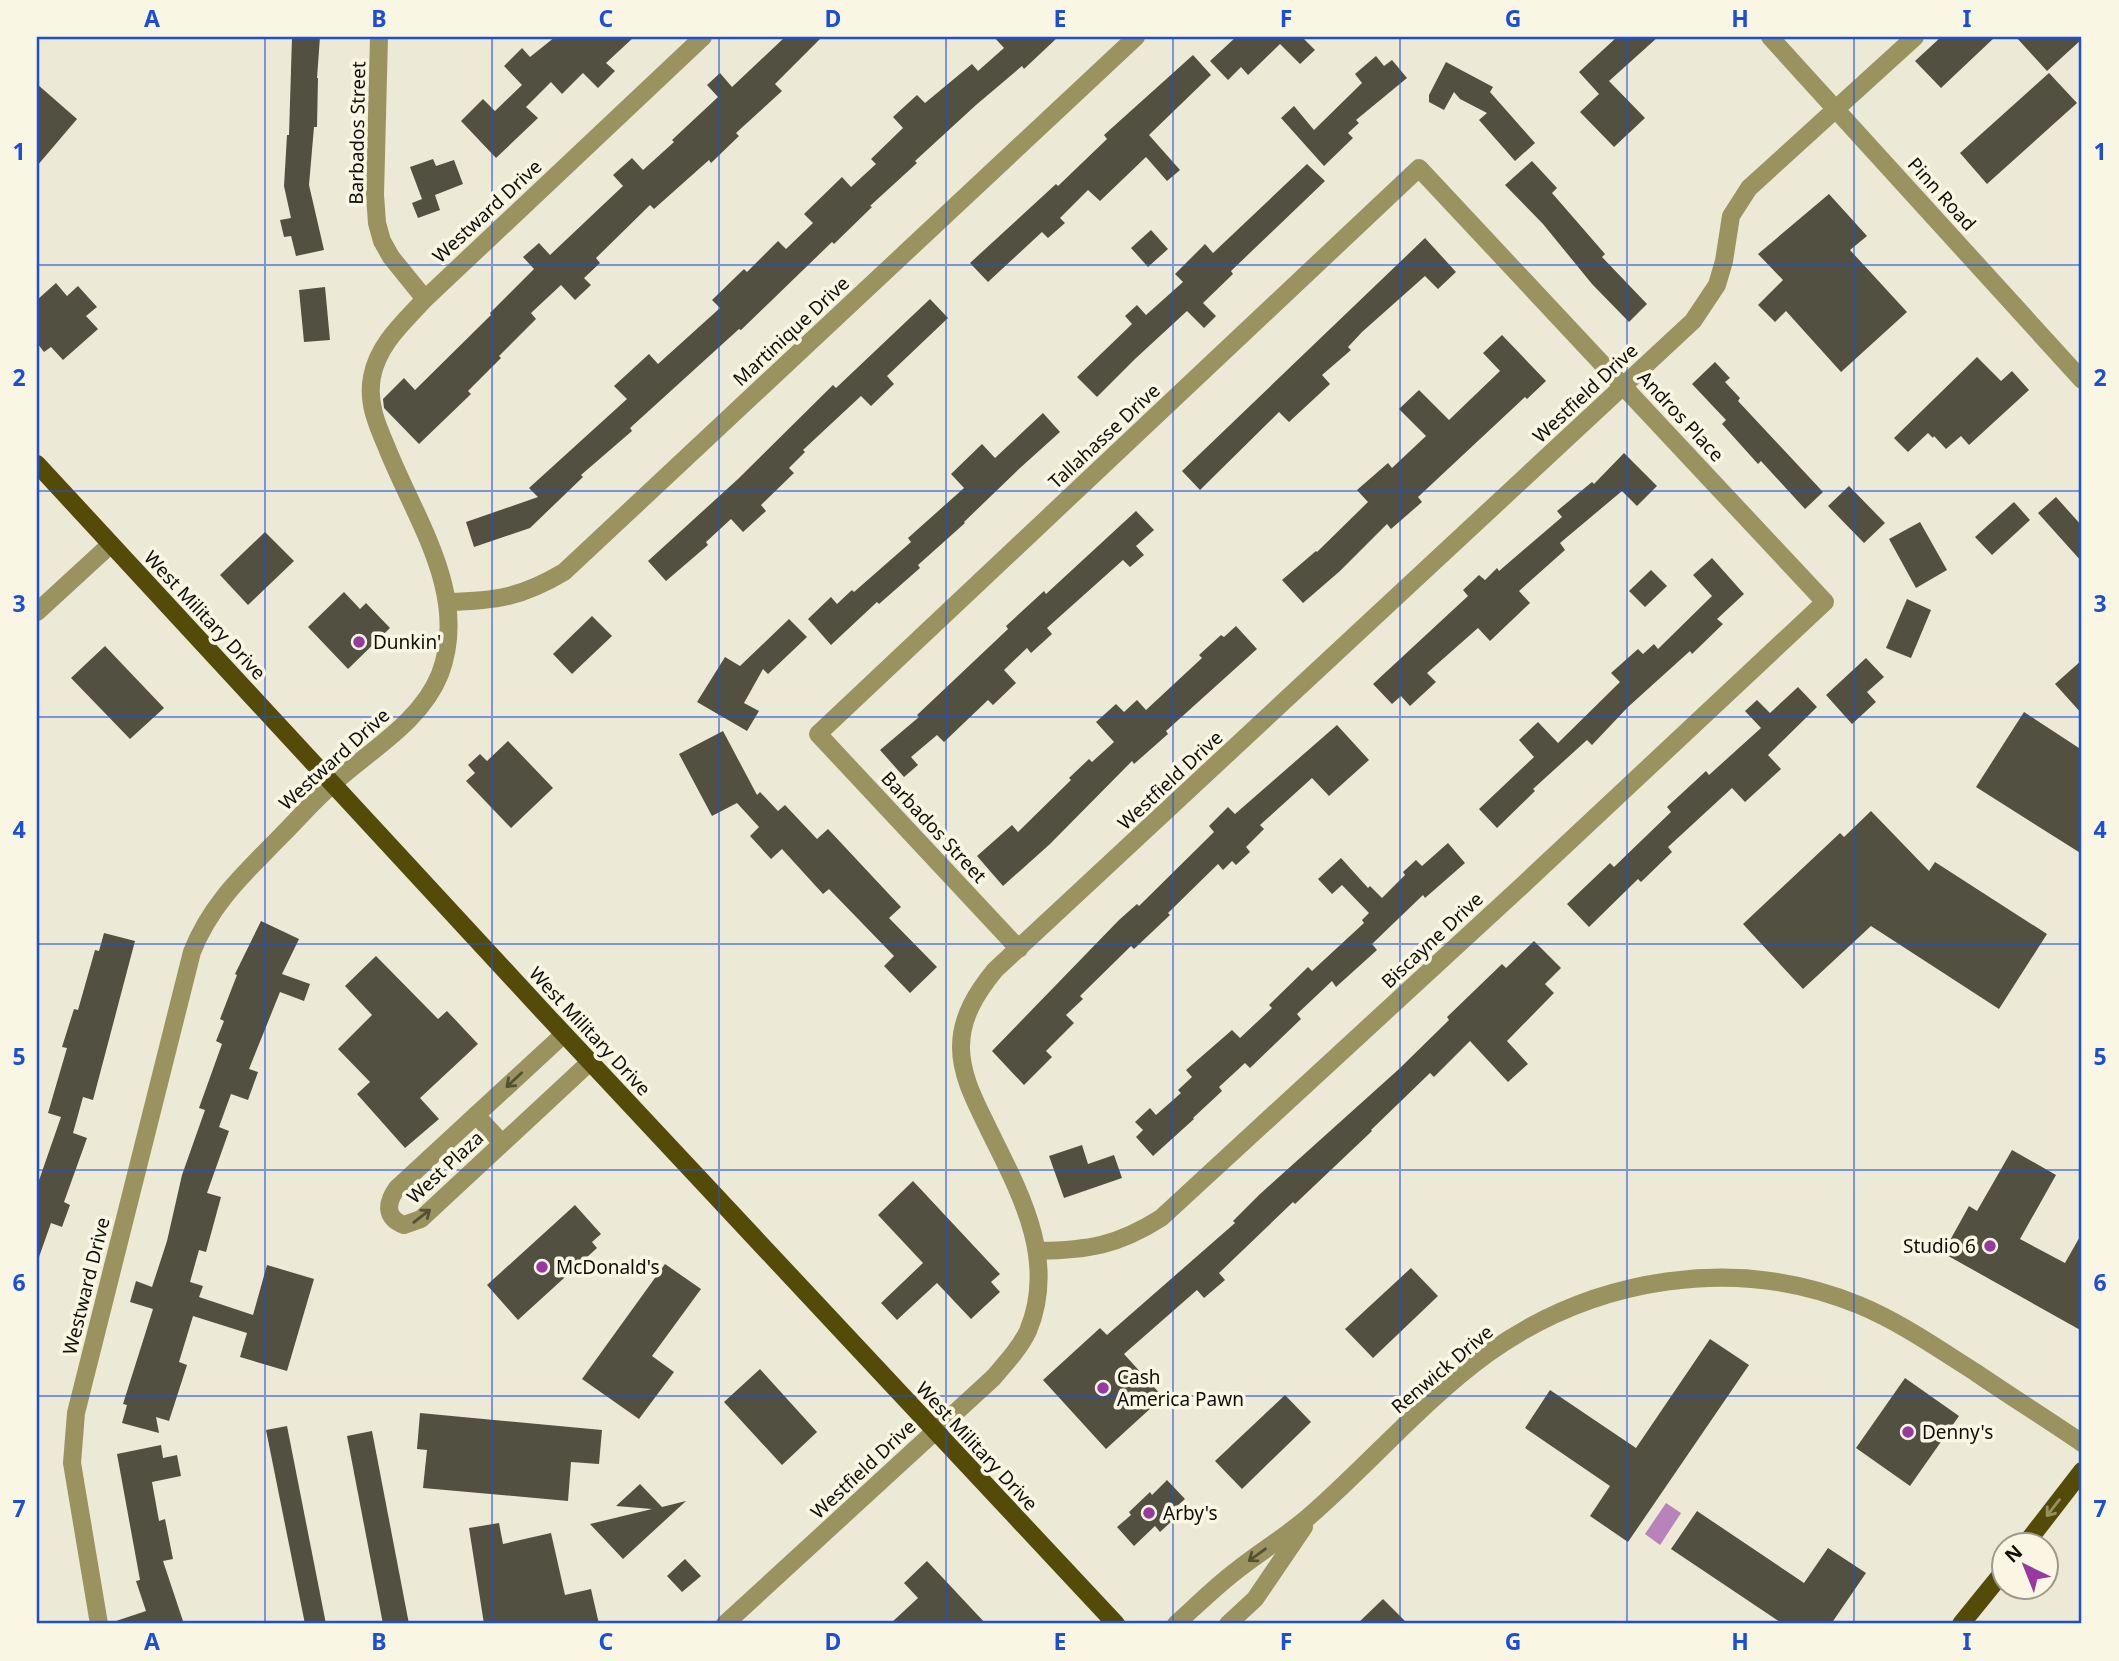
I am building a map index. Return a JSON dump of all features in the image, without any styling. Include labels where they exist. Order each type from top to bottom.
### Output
[{"type":"main road","name":"West Military Drive","points":[[37,464],[590,1062],[1116,1624]]},
{"type":"main road","points":[[2034,1532],[2082,1471]]},
{"type":"main road","points":[[1961,1624],[1990,1588]]},
{"type":"street","name":"Barbados Street","points":[[379,37],[375,195],[377,223],[382,241],[391,257],[425,299]]},
{"type":"street","name":"Westward Drive","points":[[99,1624],[72,1471],[74,1424],[192,952],[201,929],[223,895],[333,783],[414,713],[428,695],[444,659],[449,625],[445,586],[373,414],[372,378],[377,362],[392,334],[425,299],[703,37]]},
{"type":"street","name":"Martinique Drive","points":[[447,602],[488,601],[521,594],[564,572],[1136,37]]},
{"type":"street","name":"Pinn Road","points":[[1770,37],[2082,380]]},
{"type":"street","name":"Westfield Drive","points":[[725,1624],[993,1378],[1012,1357],[1027,1333],[1037,1304],[1038,1251],[1018,1188],[972,1093],[961,1046],[972,1002],[995,970],[1693,321],[1717,285],[1731,216],[1748,188],[1915,37]]},
{"type":"street","name":"Andros Place","points":[[1419,168],[1825,601]]},
{"type":"street","name":"Tallahasse Drive","points":[[818,734],[1419,168]]},
{"type":"street","points":[[37,612],[111,544]]},
{"type":"street","name":"Biscayne Drive","points":[[1038,1251],[1082,1249],[1115,1242],[1139,1232],[1161,1218],[1525,883],[1825,601]]},
{"type":"street","name":"Barbados Street","points":[[818,734],[1019,949]]},
{"type":"street","name":"West Plaza","points":[[564,1034],[397,1188],[389,1199],[388,1208],[396,1222],[404,1225],[421,1219],[590,1062]]},
{"type":"street","points":[[476,1115],[502,1143]]},
{"type":"street","name":"Renwick Drive","points":[[1176,1624],[1233,1573],[1312,1515],[1453,1381],[1487,1354],[1521,1331],[1558,1312],[1596,1297],[1649,1283],[1725,1277],[1763,1280],[1821,1292],[1857,1304],[1893,1320],[1927,1340],[2082,1443]]},
{"type":"street","name":"Renwick Drive","points":[[1245,1624],[1255,1599],[1312,1515]]},
{"type":"street","name":"Renwick Drive","points":[[1228,1624],[1255,1599]]},
{"type":"shaded area","points":[[1666,1503],[1681,1513],[1660,1545],[1645,1534]]},
{"type":"building","points":[[292,37],[320,37],[317,127],[314,127],[309,185],[324,250],[296,256],[291,236],[284,237],[280,220],[291,218],[284,186],[289,135]]},
{"type":"building","points":[[555,37],[634,37],[606,63],[615,71],[598,88],[583,73],[562,94],[551,82],[526,107],[538,118],[496,158],[461,121],[483,99],[495,111],[522,85],[504,66],[522,48],[530,57]]},
{"type":"building","points":[[785,37],[822,37],[775,84],[782,91],[736,133],[739,136],[711,163],[709,160],[654,209],[650,205],[596,258],[600,263],[584,278],[591,285],[575,300],[561,285],[531,313],[536,319],[468,391],[471,394],[419,444],[384,408],[383,399],[404,378],[415,390],[534,269],[523,257],[539,243],[550,255],[623,186],[613,175],[632,158],[643,170],[674,142],[672,140],[718,97],[707,85],[720,73],[732,87]]},
{"type":"building","points":[[994,37],[1058,37],[1024,69],[1022,66],[976,105],[915,161],[917,163],[834,244],[832,242],[741,330],[630,428],[632,431],[581,475],[583,477],[530,528],[474,547],[466,522],[538,497],[529,488],[627,399],[614,386],[649,354],[658,364],[720,308],[712,300],[744,269],[747,272],[778,241],[786,249],[813,223],[804,214],[842,177],[851,187],[876,164],[871,159],[903,128],[893,117],[917,95],[925,103],[972,64],[978,71],[1004,48]]},
{"type":"building","points":[[1236,37],[1302,37],[1315,50],[1300,64],[1280,44],[1248,75],[1241,67],[1228,80],[1210,61]]},
{"type":"building","points":[[1617,37],[1658,37],[1609,81],[1645,118],[1614,147],[1580,112],[1599,94],[1579,72]]},
{"type":"building","points":[[1941,37],[1995,37],[1941,88],[1915,61]]},
{"type":"building","points":[[2016,37],[2082,37],[2082,39],[2047,71]]},
{"type":"building","points":[[1193,55],[1211,75],[1149,135],[1180,170],[1167,181],[1146,157],[1100,201],[1088,190],[1060,218],[1065,223],[1048,238],[1042,232],[988,282],[970,263],[1056,184],[1058,186],[1107,139],[1104,135]]},
{"type":"building","points":[[1376,56],[1384,66],[1392,60],[1407,78],[1356,120],[1359,123],[1348,133],[1353,138],[1324,166],[1281,118],[1294,106],[1314,130],[1362,83],[1355,74]]},
{"type":"building","points":[[1446,62],[1493,87],[1490,92],[1535,143],[1515,161],[1479,120],[1487,113],[1460,99],[1454,92],[1444,110],[1429,102],[1429,95]]},
{"type":"building","points":[[2049,73],[2077,103],[1987,184],[1960,153]]},
{"type":"building","points":[[37,84],[77,119],[37,166]]},
{"type":"building","points":[[433,159],[436,166],[454,160],[463,184],[435,195],[440,210],[418,218],[412,203],[422,199],[410,167]]},
{"type":"building","points":[[1532,161],[1557,188],[1552,193],[1605,254],[1602,257],[1647,304],[1629,322],[1505,185]]},
{"type":"building","points":[[1307,164],[1325,181],[1231,271],[1233,274],[1203,303],[1216,316],[1204,328],[1187,311],[1097,397],[1077,377],[1132,324],[1125,316],[1137,305],[1146,315],[1183,282],[1175,274],[1205,244],[1213,253]]},
{"type":"building","points":[[1829,194],[1867,236],[1850,250],[1907,312],[1841,372],[1786,311],[1775,322],[1758,305],[1783,280],[1758,254]]},
{"type":"building","points":[[1151,230],[1168,249],[1148,267],[1131,248]]},
{"type":"building","points":[[1425,238],[1456,272],[1438,289],[1425,276],[1362,332],[1348,347],[1351,350],[1322,375],[1330,384],[1289,422],[1279,412],[1200,490],[1182,471]]},
{"type":"building","points":[[56,283],[67,296],[78,286],[97,307],[86,316],[98,329],[63,360],[51,347],[44,352],[37,343],[37,300]]},
{"type":"building","points":[[325,287],[330,340],[304,342],[299,290]]},
{"type":"building","points":[[930,299],[948,318],[887,376],[894,384],[871,406],[861,396],[803,450],[805,452],[789,468],[794,473],[761,505],[766,511],[743,532],[731,519],[706,542],[708,545],[666,581],[648,561],[738,479],[833,385],[836,388]]},
{"type":"building","points":[[1502,335],[1546,381],[1527,399],[1525,397],[1418,497],[1422,502],[1391,529],[1387,524],[1303,603],[1282,580],[1317,552],[1368,502],[1357,490],[1388,463],[1392,468],[1426,436],[1399,409],[1419,390],[1449,420],[1500,371],[1483,353]]},
{"type":"building","points":[[1977,357],[2001,381],[2012,371],[2029,390],[1969,445],[1961,436],[1946,449],[1928,433],[1908,452],[1894,438]]},
{"type":"building","points":[[1715,362],[1730,378],[1725,382],[1740,398],[1738,401],[1823,492],[1805,509],[1761,461],[1758,464],[1722,424],[1726,420],[1692,384]]},
{"type":"building","points":[[1043,413],[1060,432],[918,565],[920,568],[879,604],[877,602],[831,645],[808,619],[831,597],[837,604],[852,590],[854,592],[911,542],[908,538],[964,488],[951,474],[982,444],[995,458]]},
{"type":"building","points":[[1624,453],[1657,486],[1637,506],[1622,491],[1560,543],[1565,550],[1519,591],[1530,603],[1490,641],[1478,628],[1427,673],[1436,682],[1410,706],[1401,696],[1392,704],[1373,684],[1468,596],[1463,590],[1479,575],[1485,580],[1497,568],[1499,571],[1562,517],[1557,511],[1592,482],[1594,484]]},
{"type":"building","points":[[1849,486],[1885,523],[1864,543],[1828,506]]},
{"type":"building","points":[[2056,497],[2082,526],[2082,562],[2038,513]]},
{"type":"building","points":[[2014,502],[2030,520],[1992,555],[1975,537]]},
{"type":"building","points":[[1136,511],[1154,530],[1136,546],[1144,555],[1130,567],[1123,560],[1047,628],[1052,634],[1031,653],[1027,648],[1004,670],[1016,683],[993,705],[988,700],[944,742],[937,735],[911,757],[918,765],[904,777],[880,750],[919,717],[917,715],[1008,629],[1006,626],[1044,591],[1046,594]]},
{"type":"building","points":[[1920,522],[1947,570],[1916,588],[1889,539]]},
{"type":"building","points":[[265,532],[294,561],[248,605],[220,575]]},
{"type":"building","points":[[1712,558],[1744,594],[1717,619],[1723,624],[1692,654],[1690,651],[1628,707],[1592,745],[1587,740],[1533,789],[1535,791],[1497,828],[1479,809],[1534,757],[1519,740],[1538,722],[1558,743],[1620,682],[1611,673],[1638,649],[1643,654],[1654,644],[1658,649],[1712,596],[1693,575]]},
{"type":"building","points":[[1651,570],[1667,586],[1645,607],[1629,591]]},
{"type":"building","points":[[344,592],[360,609],[366,603],[390,628],[348,669],[308,627]]},
{"type":"building","points":[[1907,599],[1931,610],[1911,658],[1886,648]]},
{"type":"building","points":[[592,616],[612,636],[572,674],[553,654]]},
{"type":"building","points":[[789,619],[807,637],[768,674],[763,669],[744,703],[759,711],[747,731],[697,702],[725,657],[740,666]]},
{"type":"building","points":[[1236,626],[1257,649],[1166,731],[1168,734],[1134,764],[1132,761],[1050,844],[1003,886],[977,856],[1012,825],[1018,832],[1089,759],[1092,762],[1114,742],[1096,722],[1116,704],[1124,712],[1137,700],[1146,710],[1202,658],[1199,655],[1221,635],[1224,637]]},
{"type":"building","points":[[105,646],[164,708],[130,739],[71,678]]},
{"type":"building","points":[[1866,658],[1884,677],[1867,692],[1876,702],[1852,724],[1826,695]]},
{"type":"building","points":[[2082,660],[2082,714],[2055,684]]},
{"type":"building","points":[[1798,687],[1817,707],[1768,755],[1781,769],[1745,802],[1732,788],[1668,847],[1672,852],[1641,882],[1638,879],[1589,927],[1567,904],[1610,863],[1614,867],[1671,812],[1667,807],[1706,771],[1709,775],[1761,728],[1745,711],[1757,700],[1770,713]]},
{"type":"building","points":[[2024,712],[2082,750],[2082,854],[1976,787]]},
{"type":"building","points":[[1337,725],[1369,760],[1329,796],[1312,778],[1260,825],[1264,829],[1246,847],[1250,852],[1236,865],[1232,861],[1223,870],[1218,864],[1168,913],[1170,915],[1134,949],[1131,946],[1080,996],[1083,999],[1066,1015],[1074,1023],[1046,1051],[1052,1057],[1024,1085],[992,1051],[1119,920],[1137,904],[1139,906],[1214,832],[1209,826],[1228,807],[1235,814]]},
{"type":"building","points":[[723,731],[757,795],[760,792],[778,811],[785,805],[817,839],[828,829],[901,907],[889,918],[937,967],[910,993],[884,966],[894,956],[829,889],[823,894],[782,849],[771,859],[750,836],[759,827],[737,803],[712,816],[679,754]]},
{"type":"building","points":[[508,741],[553,788],[511,828],[466,781],[475,773],[468,765],[480,754],[487,761]]},
{"type":"building","points":[[1871,811],[1929,871],[1935,862],[2047,934],[1999,1009],[1871,926],[1803,989],[1743,924],[1840,833],[1844,837]]},
{"type":"building","points":[[1448,843],[1465,863],[1425,898],[1423,895],[1372,944],[1377,950],[1336,987],[1332,981],[1297,1014],[1301,1019],[1250,1068],[1245,1063],[1219,1087],[1222,1091],[1153,1156],[1136,1137],[1143,1130],[1135,1122],[1150,1108],[1156,1115],[1181,1093],[1178,1090],[1192,1077],[1186,1070],[1232,1030],[1240,1038],[1272,1008],[1269,1005],[1308,967],[1312,971],[1364,923],[1362,920],[1369,913],[1342,885],[1332,894],[1318,879],[1341,858],[1368,888],[1370,886],[1382,898],[1416,860],[1422,866]]},
{"type":"building","points":[[261,921],[299,939],[282,974],[310,984],[304,1001],[280,992],[249,1069],[258,1072],[248,1100],[231,1094],[219,1127],[229,1131],[207,1193],[221,1197],[206,1252],[199,1250],[190,1282],[203,1286],[199,1297],[253,1315],[267,1265],[314,1279],[287,1371],[240,1357],[247,1333],[193,1316],[179,1362],[187,1365],[169,1421],[156,1417],[159,1433],[122,1423],[127,1405],[123,1404],[153,1309],[130,1302],[136,1281],[152,1287],[167,1241],[182,1175],[205,1110],[199,1108],[222,1044],[216,1041],[224,1021],[220,1019],[237,975],[235,974]]},
{"type":"building","points":[[104,933],[135,941],[93,1100],[83,1097],[73,1133],[87,1138],[64,1202],[70,1205],[62,1227],[51,1223],[37,1257],[37,1186],[61,1117],[48,1113],[67,1048],[62,1047],[74,1009],[78,1010],[95,950],[99,951]]},
{"type":"building","points":[[1534,941],[1561,968],[1545,984],[1554,993],[1507,1041],[1528,1064],[1508,1082],[1470,1041],[1434,1077],[1430,1073],[1295,1204],[1293,1202],[1219,1273],[1225,1280],[1204,1298],[1197,1290],[1124,1354],[1163,1397],[1106,1449],[1043,1380],[1100,1328],[1107,1335],[1235,1223],[1233,1221],[1260,1194],[1399,1069],[1449,1020],[1447,1017],[1502,964],[1506,968]]},
{"type":"building","points":[[376,956],[438,1019],[447,1011],[478,1044],[420,1098],[439,1119],[405,1148],[357,1094],[370,1082],[338,1049],[372,1015],[345,986]]},
{"type":"building","points":[[1082,1145],[1088,1164],[1114,1155],[1122,1178],[1064,1198],[1049,1156]]},
{"type":"building","name":"Studio 6","points":[[2012,1150],[2056,1175],[2020,1239],[2065,1263],[2082,1233],[2082,1331],[1943,1253],[1969,1206],[1977,1211]]},
{"type":"building","points":[[913,1181],[1000,1274],[991,1282],[1000,1292],[971,1319],[937,1283],[897,1320],[881,1303],[923,1263],[878,1215]]},
{"type":"building","name":"McDonald's","points":[[575,1205],[601,1234],[592,1242],[597,1248],[518,1320],[487,1285]]},
{"type":"building","points":[[665,1264],[701,1289],[652,1356],[674,1372],[639,1419],[582,1379]]},
{"type":"building","points":[[1411,1268],[1438,1296],[1373,1358],[1345,1329]]},
{"type":"building","points":[[1710,1339],[1749,1365],[1628,1542],[1590,1516],[1610,1486],[1525,1428],[1550,1390],[1636,1448]]},
{"type":"building","points":[[760,1369],[817,1432],[782,1465],[724,1402]]},
{"type":"building","name":"Denny's","points":[[1905,1378],[1959,1416],[1910,1486],[1856,1448]]},
{"type":"building","points":[[1285,1395],[1311,1422],[1242,1489],[1215,1461]]},
{"type":"building","points":[[420,1413],[602,1430],[599,1464],[571,1462],[568,1501],[423,1488],[427,1450],[417,1449]]},
{"type":"building","points":[[287,1426],[326,1624],[305,1624],[266,1430]]},
{"type":"building","points":[[372,1431],[409,1624],[383,1624],[347,1436]]},
{"type":"building","points":[[161,1445],[163,1458],[177,1455],[181,1476],[152,1482],[159,1521],[165,1519],[173,1559],[163,1561],[184,1624],[117,1624],[116,1621],[146,1611],[136,1581],[140,1580],[117,1454]]},
{"type":"building","name":"Arby's","points":[[1167,1480],[1185,1499],[1168,1514],[1173,1520],[1160,1532],[1155,1526],[1134,1546],[1117,1527],[1150,1492],[1152,1495]]},
{"type":"building","points":[[640,1484],[662,1507],[686,1501],[623,1559],[590,1524],[652,1509],[616,1506]]},
{"type":"building","points":[[1697,1511],[1804,1583],[1828,1548],[1866,1573],[1831,1624],[1783,1624],[1671,1549]]},
{"type":"building","points":[[499,1523],[503,1544],[551,1533],[565,1595],[591,1589],[599,1624],[484,1624],[469,1528]]},
{"type":"building","points":[[685,1559],[701,1576],[682,1592],[667,1576]]},
{"type":"building","points":[[927,1561],[986,1624],[890,1624],[918,1598],[904,1583]]},
{"type":"building","points":[[1383,1599],[1408,1624],[1357,1624]]},
{"type":"place","name":"Dunkin'","points":[[359,642]]},
{"type":"place","name":"Studio 6","points":[[1990,1246]]},
{"type":"place","name":"McDonald's","points":[[542,1267]]},
{"type":"place","name":"Cash America Pawn","points":[[1103,1388]]},
{"type":"place","name":"Denny's","points":[[1908,1432]]},
{"type":"place","name":"Arby's","points":[[1149,1513]]}]
